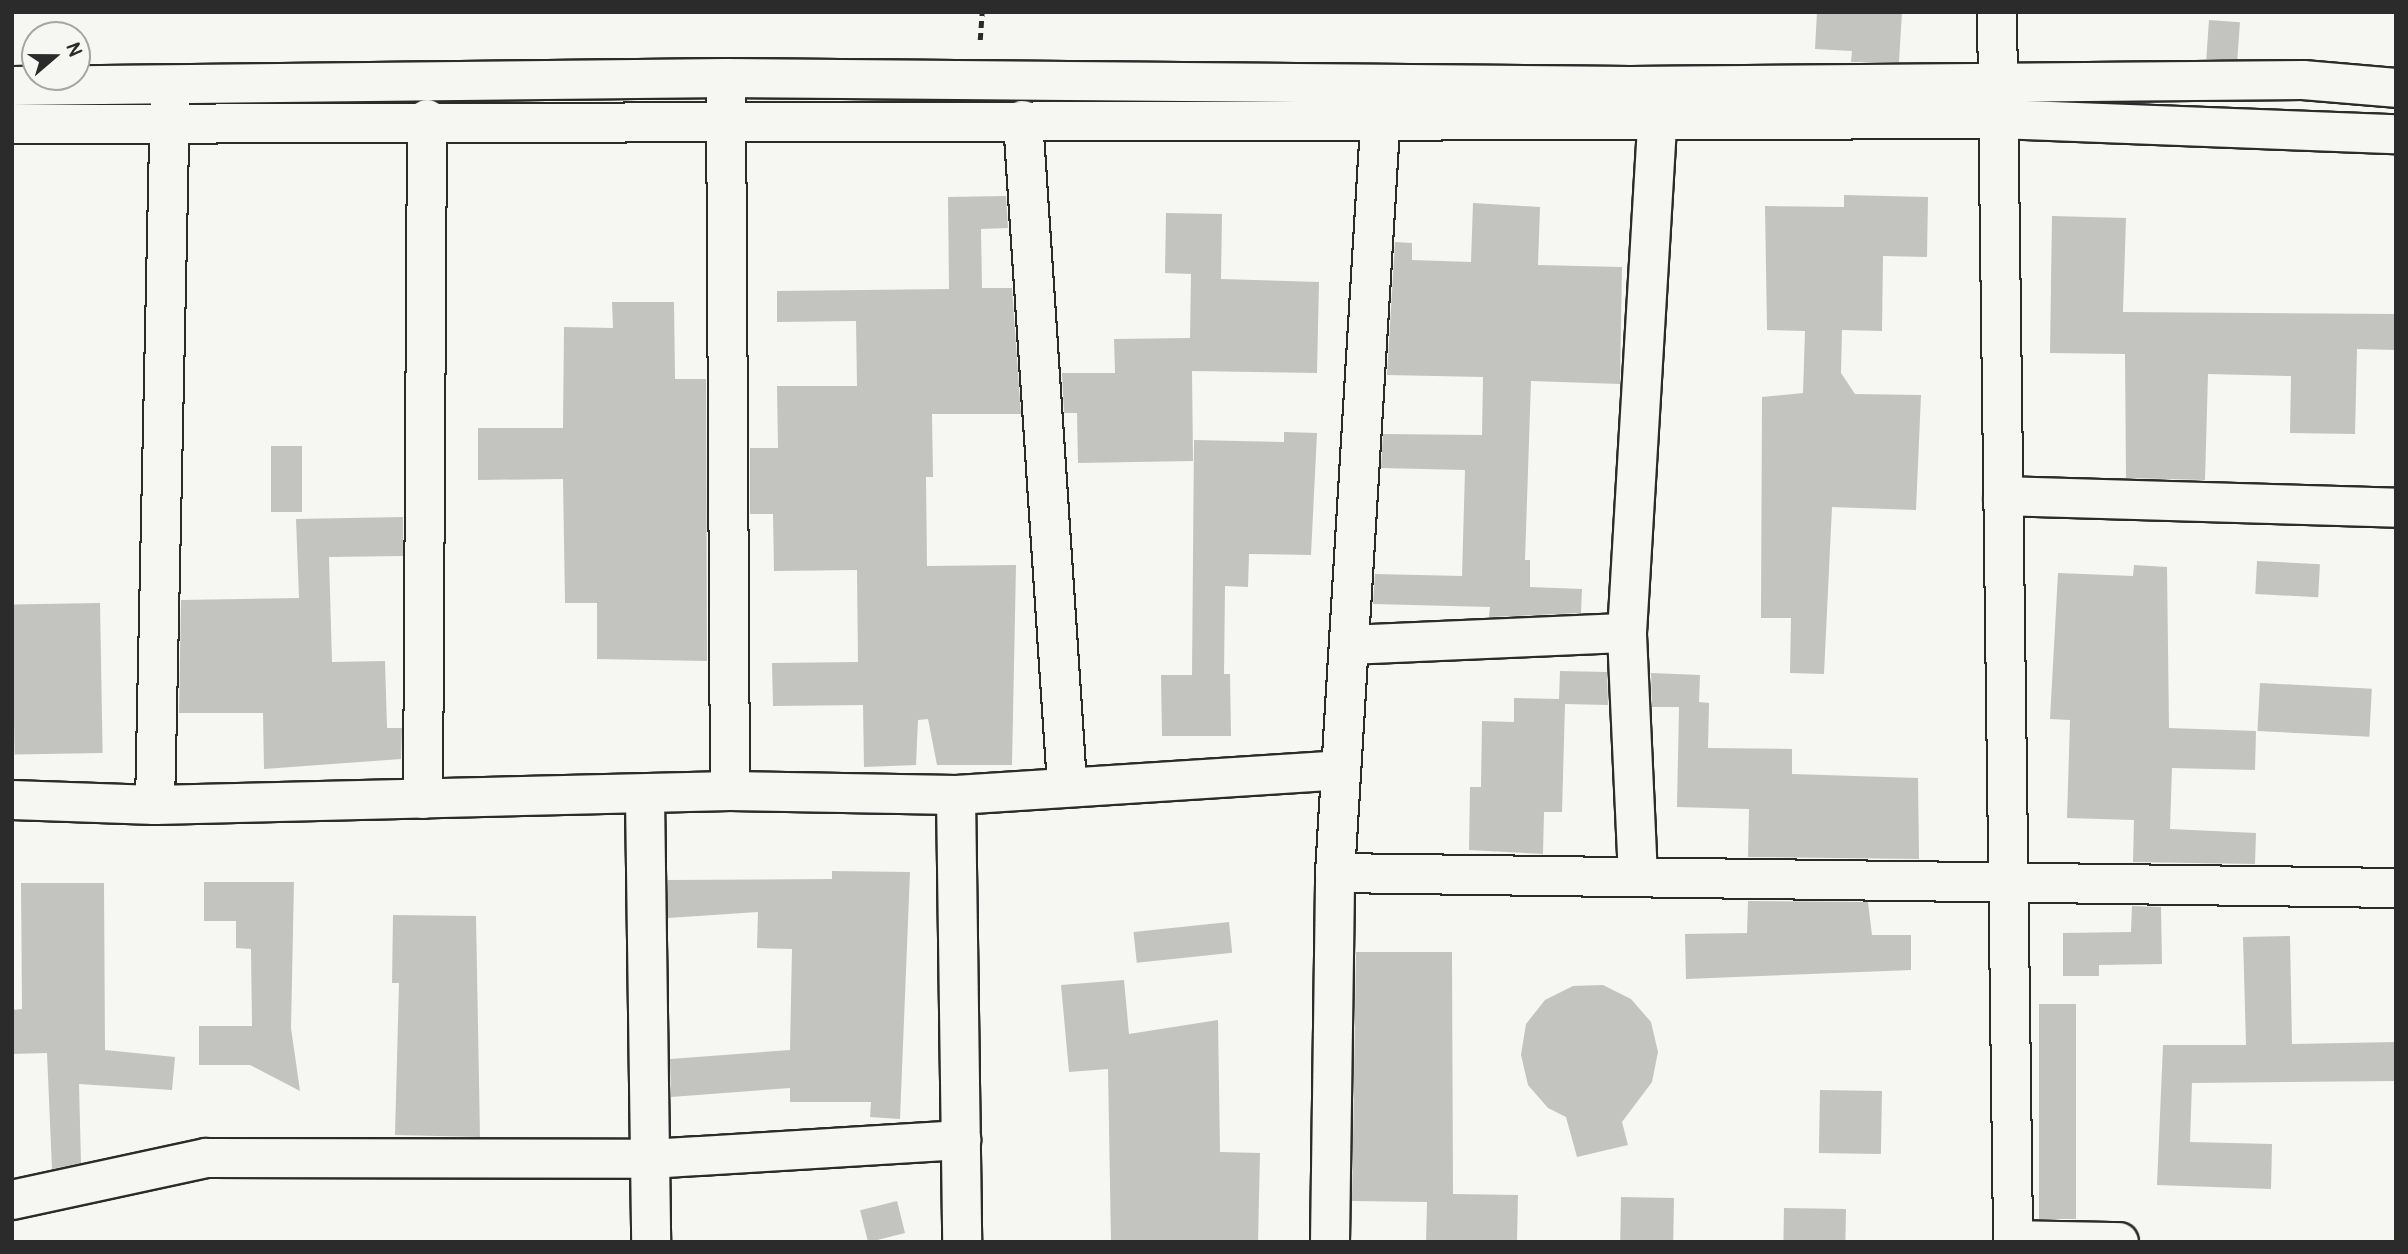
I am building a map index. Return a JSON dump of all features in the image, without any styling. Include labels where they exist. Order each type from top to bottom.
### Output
[{"type":"street","points":[[1997,12],[2013,1241],[2119,1242]]},
{"type":"street","points":[[726,78],[730,791]]},
{"type":"street","points":[[12,124],[170,103],[726,78],[1382,102],[1658,102],[1998,119],[2396,134]]},
{"type":"street","points":[[1658,102],[1998,80],[2303,80],[2396,88]]},
{"type":"street","points":[[12,86],[170,103],[427,119],[1023,120],[1382,102]]},
{"type":"street","points":[[1330,1242],[1335,873],[1382,102]]},
{"type":"street","points":[[1638,877],[1628,633],[1658,102]]},
{"type":"street","points":[[155,805],[170,103]]},
{"type":"street","points":[[423,799],[427,119]]},
{"type":"street","points":[[1023,120],[1067,784]]},
{"type":"street","points":[[2003,496],[2396,508]]},
{"type":"street","points":[[1350,645],[1628,633]]},
{"type":"street","points":[[12,800],[155,805],[645,797],[730,791],[956,795],[1067,784],[1340,769]]},
{"type":"street","points":[[956,795],[962,1242]]},
{"type":"street","points":[[645,797],[651,1242]]},
{"type":"street","points":[[1335,873],[2396,888]]},
{"type":"street","points":[[12,1200],[206,1158],[650,1159],[961,1140]]},
{"type":"building","points":[[1817,12],[1902,12],[1899,62],[1851,62],[1852,51],[1815,49]]},
{"type":"building","points":[[2209,20],[2240,22],[2237,61],[2206,59]]},
{"type":"building","points":[[1844,195],[1928,197],[1927,257],[1883,256],[1882,331],[1842,330],[1841,373],[1855,394],[1921,395],[1916,510],[1832,507],[1824,674],[1790,673],[1791,618],[1761,618],[1762,397],[1803,393],[1805,331],[1767,330],[1765,206],[1844,207]]},
{"type":"building","points":[[1006,196],[1008,228],[981,229],[982,288],[1012,288],[1021,414],[932,414],[933,477],[926,477],[927,566],[1016,565],[1012,765],[937,765],[928,719],[918,720],[916,765],[864,767],[863,705],[773,706],[772,663],[858,662],[857,570],[774,571],[773,514],[750,514],[750,448],[778,448],[777,386],[857,386],[856,321],[777,322],[777,291],[949,289],[948,197]]},
{"type":"building","points":[[1473,203],[1540,207],[1538,265],[1622,267],[1620,384],[1531,381],[1525,560],[1530,560],[1530,587],[1582,589],[1581,613],[1489,617],[1490,607],[1373,604],[1375,574],[1462,576],[1465,470],[1381,468],[1383,434],[1482,435],[1483,377],[1387,375],[1395,242],[1412,243],[1412,260],[1471,262]]},
{"type":"building","points":[[1166,213],[1222,214],[1221,279],[1319,282],[1317,373],[1192,371],[1193,461],[1078,463],[1077,413],[1064,413],[1062,373],[1115,373],[1114,339],[1190,338],[1191,274],[1165,273]]},
{"type":"building","points":[[2052,216],[2126,218],[2123,312],[2396,314],[2396,350],[2357,349],[2355,434],[2290,433],[2291,376],[2208,374],[2205,480],[2126,478],[2125,354],[2050,353]]},
{"type":"building","points":[[612,302],[674,302],[675,379],[706,379],[707,661],[597,659],[597,603],[565,603],[563,479],[478,480],[478,428],[563,428],[564,327],[613,328]]},
{"type":"building","points":[[1284,432],[1317,433],[1311,555],[1249,554],[1248,587],[1225,586],[1224,674],[1230,674],[1231,736],[1162,736],[1161,675],[1192,675],[1194,440],[1284,442]]},
{"type":"building","points":[[271,446],[302,446],[302,512],[271,512]]},
{"type":"building","points":[[403,517],[403,556],[329,557],[332,662],[385,661],[387,728],[402,728],[401,759],[264,769],[263,713],[179,713],[181,600],[299,598],[296,519]]},
{"type":"building","points":[[2257,561],[2320,564],[2318,597],[2255,594]]},
{"type":"building","points":[[2134,565],[2167,567],[2169,728],[2256,731],[2255,770],[2172,768],[2170,829],[2256,833],[2255,864],[2133,862],[2134,820],[2067,818],[2070,720],[2050,719],[2058,573],[2133,576]]},
{"type":"building","points":[[100,603],[103,753],[15,755],[12,605]]},
{"type":"building","points":[[1560,671],[1607,672],[1608,705],[1565,704],[1562,812],[1544,812],[1543,854],[1469,850],[1470,787],[1481,787],[1482,721],[1514,722],[1514,698],[1559,699]]},
{"type":"building","points":[[1651,673],[1700,675],[1699,702],[1709,703],[1708,748],[1792,749],[1792,774],[1918,778],[1919,859],[1748,857],[1749,809],[1677,807],[1679,707],[1652,707]]},
{"type":"building","points":[[2260,683],[2372,689],[2369,737],[2257,731]]},
{"type":"building","points":[[832,871],[910,872],[900,1119],[870,1117],[871,1102],[790,1102],[790,1088],[671,1097],[670,1059],[790,1050],[792,949],[757,948],[758,912],[668,918],[668,880],[832,879]]},
{"type":"building","points":[[204,882],[294,882],[291,1028],[300,1091],[250,1065],[199,1065],[199,1026],[252,1026],[251,949],[236,948],[236,921],[204,921]]},
{"type":"building","points":[[21,883],[104,883],[105,1050],[175,1057],[172,1090],[79,1084],[81,1163],[52,1169],[47,1053],[12,1054],[12,1010],[22,1009]]},
{"type":"building","points":[[1748,901],[1868,902],[1872,935],[1911,935],[1911,970],[1686,979],[1685,934],[1747,933]]},
{"type":"building","points":[[2132,906],[2161,907],[2162,964],[2099,965],[2099,976],[2063,976],[2063,933],[2131,932]]},
{"type":"building","points":[[393,915],[476,916],[480,1137],[395,1135],[399,983],[392,983]]},
{"type":"building","points":[[1229,922],[1232,953],[1137,963],[1134,932]]},
{"type":"building","points":[[2290,936],[2292,1044],[2396,1042],[2396,1081],[2192,1083],[2190,1142],[2272,1144],[2271,1189],[2157,1185],[2163,1045],[2246,1045],[2243,937]]},
{"type":"building","points":[[1356,952],[1452,952],[1453,1194],[1518,1195],[1517,1242],[1426,1242],[1427,1202],[1352,1201]]},
{"type":"building","points":[[1124,980],[1129,1034],[1218,1020],[1220,1152],[1260,1153],[1258,1242],[1111,1242],[1108,1069],[1069,1072],[1061,985]]},
{"type":"building","points":[[1603,985],[1631,999],[1651,1022],[1658,1052],[1652,1082],[1622,1122],[1628,1145],[1577,1157],[1566,1117],[1548,1108],[1528,1085],[1521,1055],[1526,1024],[1545,1000],[1573,986]]},
{"type":"building","points":[[2039,1004],[2076,1004],[2076,1219],[2039,1219]]},
{"type":"building","points":[[1820,1090],[1882,1091],[1881,1154],[1819,1153]]},
{"type":"building","points":[[1621,1197],[1674,1198],[1673,1242],[1620,1242]]},
{"type":"building","points":[[897,1201],[905,1233],[868,1242],[860,1210]]},
{"type":"building","points":[[1784,1208],[1846,1209],[1845,1242],[1783,1242]]}]
